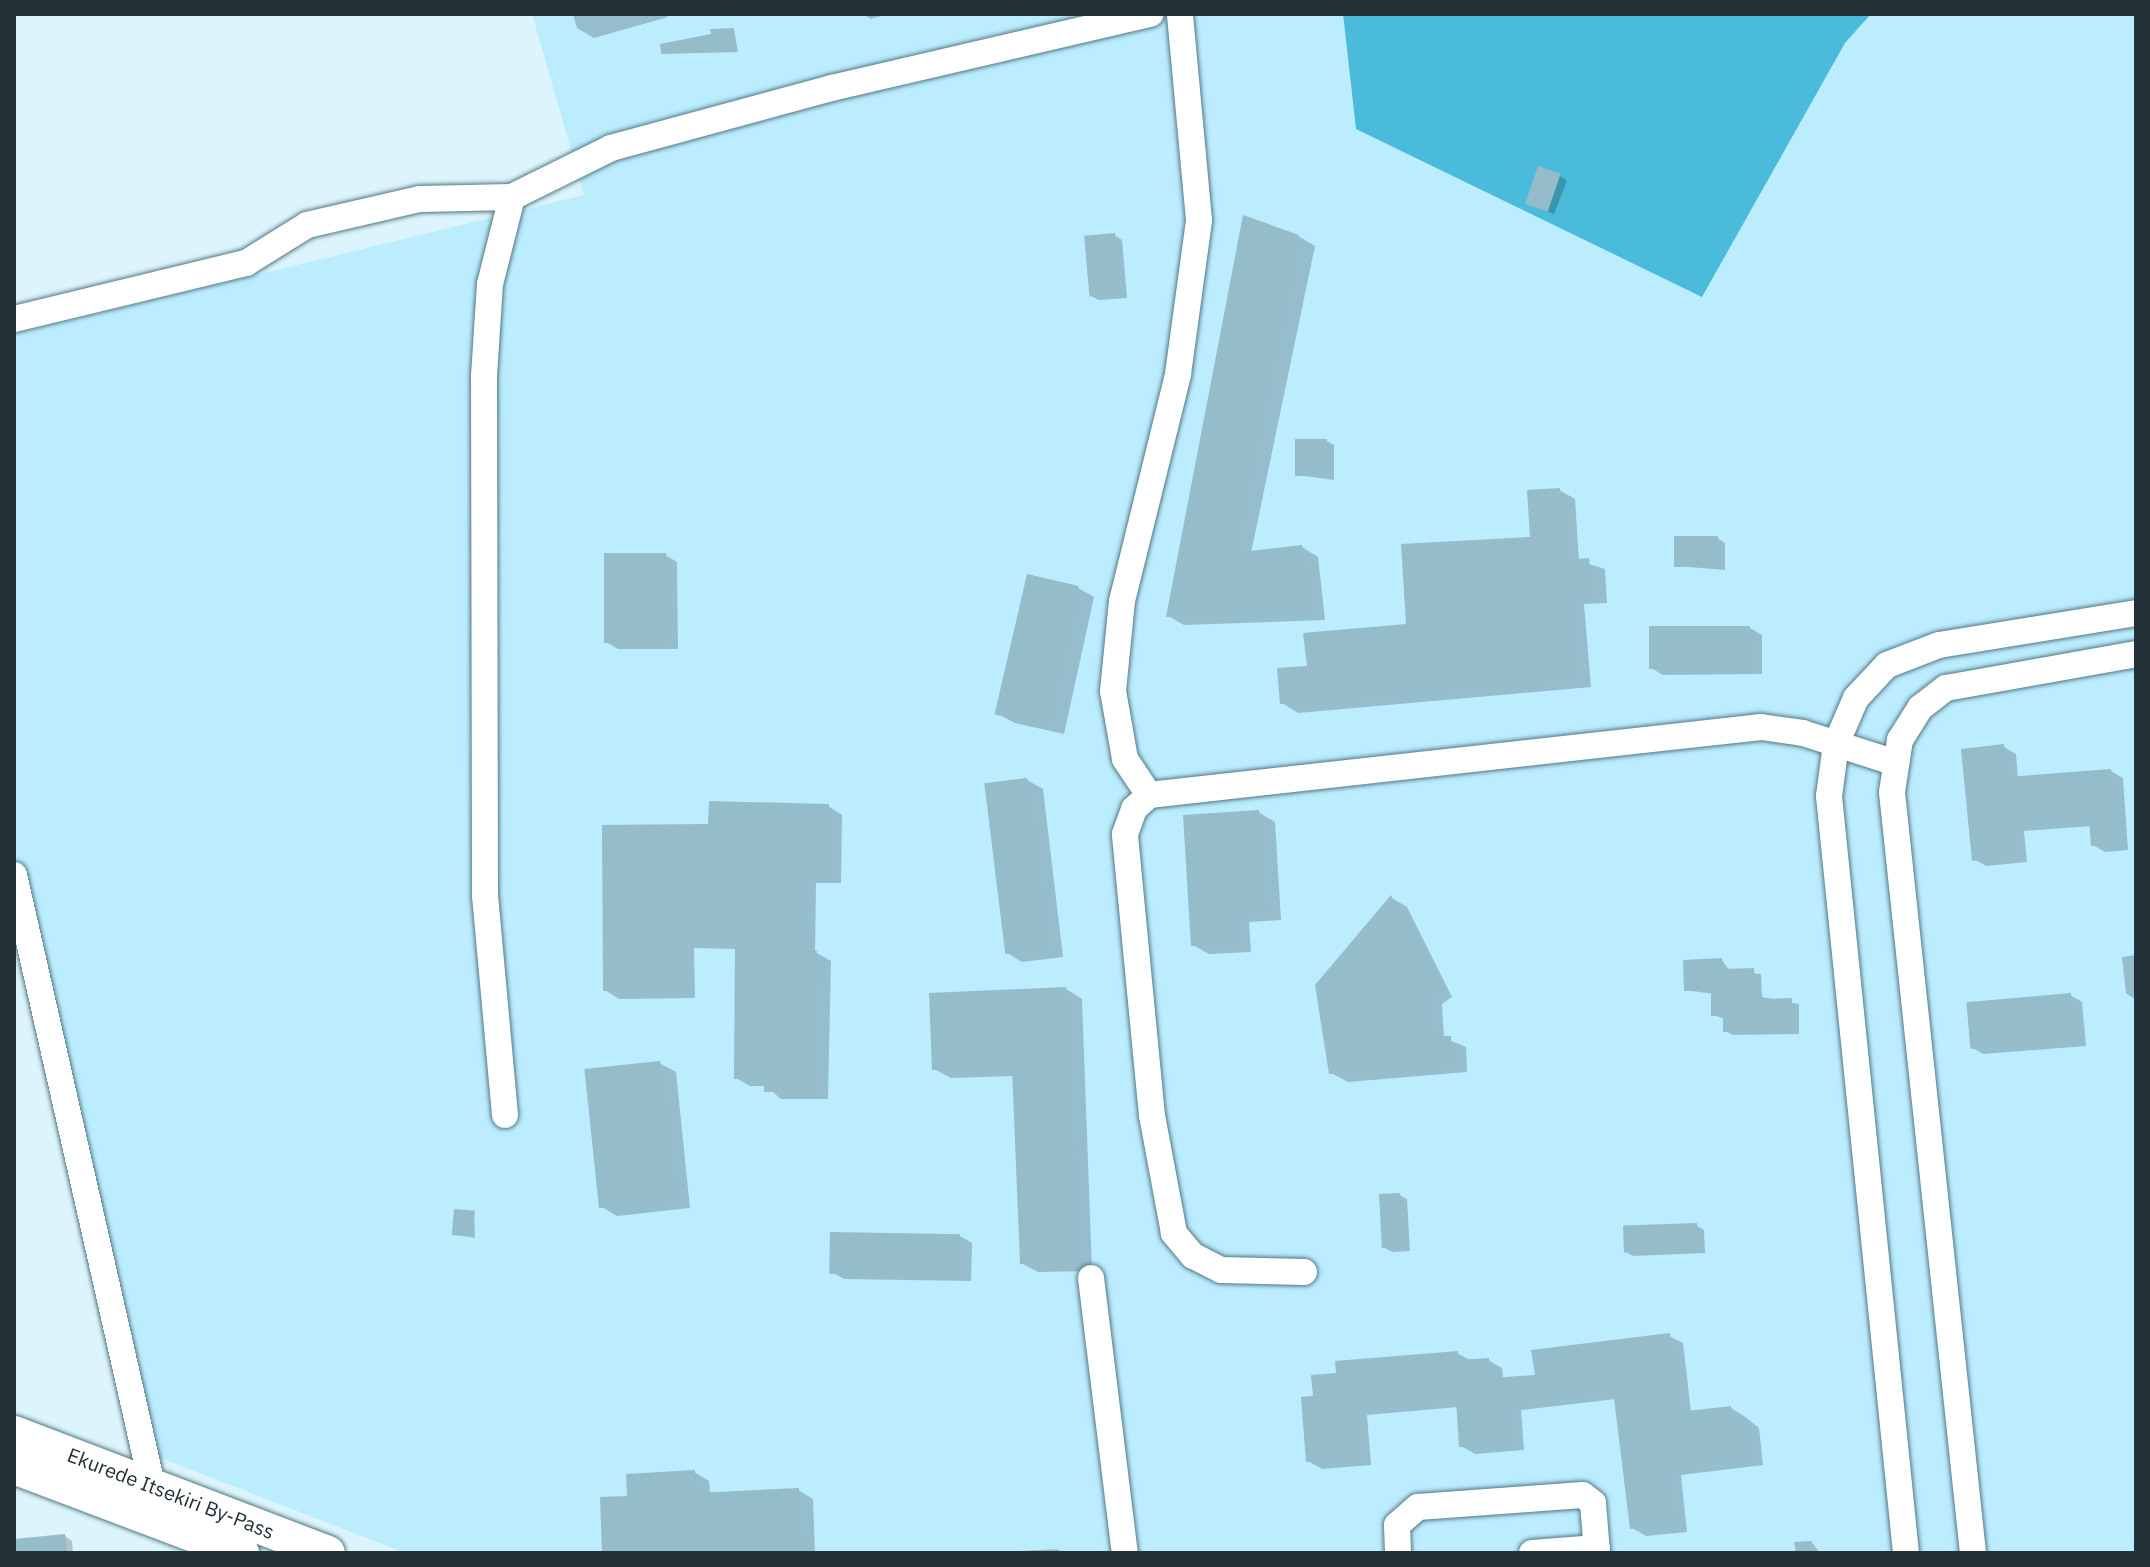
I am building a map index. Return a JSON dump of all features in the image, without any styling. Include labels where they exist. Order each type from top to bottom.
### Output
[{"type":"main road","name":"Ekurede Itsekiri By-Pass","points":[[14,1433],[328,1553]]},
{"type":"main road","name":"Ekurede Itsekiri By-Pass","points":[[14,1467],[242,1553]]},
{"type":"street","points":[[14,319],[246,263],[307,225],[420,199],[512,197],[611,148],[908,69],[1151,14]]},
{"type":"street","points":[[1149,795],[1125,759],[1113,691],[1122,601],[1178,374],[1199,220],[1180,14]]},
{"type":"street","points":[[505,1115],[485,895],[484,376],[490,284],[512,197]]},
{"type":"street","points":[[1906,1553],[1829,796],[1836,744],[1856,698],[1887,665],[1939,645],[2136,613]]},
{"type":"street","points":[[1973,1553],[1892,792],[1900,740],[1920,708],[1946,688],[2136,654]]},
{"type":"street","points":[[1304,1272],[1221,1270],[1193,1256],[1174,1233],[1152,1116],[1125,834],[1134,809],[1149,795],[1761,727],[1836,744],[1896,763]]},
{"type":"street","points":[[14,875],[152,1485]]},
{"type":"street","points":[[1091,1278],[1125,1553]]},
{"type":"street","points":[[1398,1553],[1397,1525],[1418,1507],[1583,1495],[1593,1503],[1597,1550],[1532,1553]]},
{"type":"shaded area","points":[[532,14],[1343,14],[1356,129],[1845,43],[1871,14],[2136,14],[2136,1553],[405,1553],[143,1451],[14,875],[14,334],[584,195]]},
{"type":"water","points":[[1343,14],[1871,14],[1845,43],[1702,297],[1356,129]]},
{"type":"building","points":[[734,28],[735,52],[661,54],[660,44],[711,34],[710,29]]},
{"type":"building","points":[[1538,166],[1561,174],[1548,212],[1525,204]]},
{"type":"building","points":[[1243,215],[1299,235],[1233,553],[1302,545],[1309,612],[1166,617]]},
{"type":"building","points":[[1115,233],[1120,294],[1089,296],[1084,236]]},
{"type":"building","points":[[1295,439],[1327,439],[1327,476],[1295,476]]},
{"type":"building","points":[[1560,488],[1564,560],[1589,558],[1592,594],[1568,596],[1576,678],[1280,704],[1277,668],[1307,666],[1303,633],[1406,624],[1401,544],[1530,537],[1527,490]]},
{"type":"building","points":[[1674,536],[1718,536],[1718,567],[1674,567]]},
{"type":"building","points":[[604,553],[666,553],[666,643],[604,643]]},
{"type":"building","points":[[1027,574],[1079,586],[1046,726],[995,714]]},
{"type":"building","points":[[1649,626],[1750,626],[1750,669],[1649,669]]},
{"type":"building","points":[[2004,744],[2007,777],[2111,769],[2117,844],[2091,846],[2089,819],[2012,826],[2015,856],[1972,861],[1961,749]]},
{"type":"building","points":[[1027,778],[1048,949],[1005,954],[984,783]]},
{"type":"building","points":[[709,801],[829,804],[827,876],[802,875],[801,951],[817,951],[814,1092],[764,1092],[764,1078],[734,1079],[735,942],[681,940],[681,991],[603,991],[602,825],[708,824]]},
{"type":"building","points":[[1259,810],[1265,912],[1233,914],[1235,943],[1191,946],[1183,815]]},
{"type":"building","points":[[1391,895],[1436,987],[1426,995],[1429,1036],[1451,1036],[1452,1064],[1329,1074],[1315,985]]},
{"type":"building","points":[[1722,958],[1723,969],[1754,968],[1755,995],[1760,999],[1792,998],[1792,1031],[1723,1032],[1723,1015],[1711,1016],[1711,990],[1684,991],[1683,960]]},
{"type":"building","points":[[1066,987],[1077,1262],[1020,1264],[1012,1067],[932,1070],[929,993]]},
{"type":"building","points":[[2071,993],[2075,1040],[1970,1049],[1966,1002]]},
{"type":"building","points":[[660,1061],[675,1200],[599,1208],[584,1069]]},
{"type":"building","points":[[1400,1193],[1403,1247],[1382,1248],[1379,1194]]},
{"type":"building","points":[[454,1209],[475,1211],[473,1237],[452,1235]]},
{"type":"building","points":[[1697,1223],[1698,1250],[1624,1253],[1623,1226]]},
{"type":"building","points":[[830,1232],[960,1234],[959,1276],[829,1274]]},
{"type":"building","points":[[1670,1333],[1679,1412],[1731,1406],[1733,1419],[1745,1418],[1750,1458],[1668,1468],[1674,1525],[1630,1529],[1613,1390],[1508,1403],[1511,1443],[1459,1447],[1456,1399],[1354,1408],[1358,1459],[1306,1462],[1301,1397],[1313,1396],[1311,1375],[1336,1373],[1335,1361],[1458,1351],[1458,1360],[1489,1358],[1491,1378],[1535,1375],[1531,1350]]},
{"type":"building","points":[[695,1470],[696,1493],[799,1488],[801,1553],[602,1553],[600,1497],[627,1496],[626,1474]]},
{"type":"building","points":[[65,1534],[67,1553],[14,1553],[14,1539]]}]
